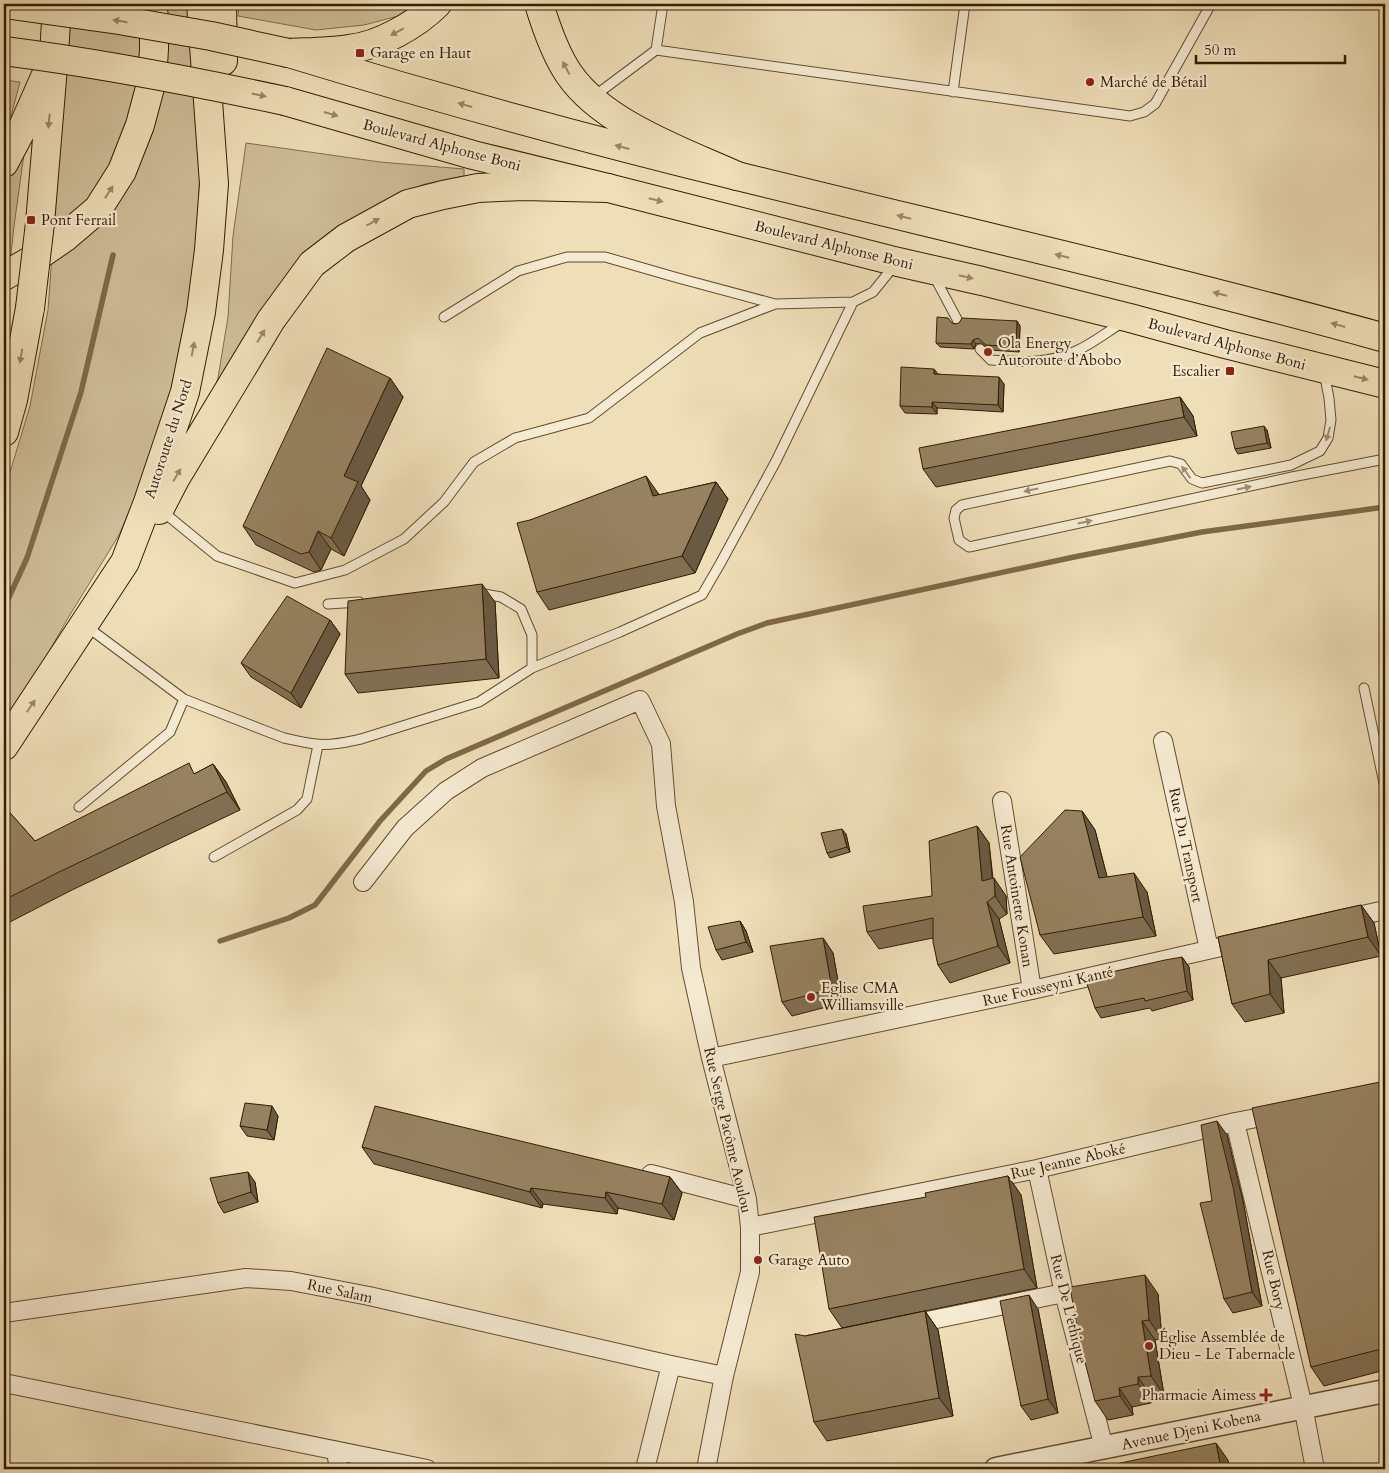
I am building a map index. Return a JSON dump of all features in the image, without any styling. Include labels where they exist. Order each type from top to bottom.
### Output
[{"type":"main road","points":[[4,4],[119,20],[211,36],[288,53],[383,82],[536,124],[737,176],[1258,303],[1385,338]]},
{"type":"main road","points":[[4,432],[13,400],[30,308],[40,223],[54,55],[56,4]]},
{"type":"main road","points":[[4,276],[64,238],[98,209],[122,172],[140,125],[152,80],[154,49],[152,4]]},
{"type":"main road","name":"Autoroute du Nord","points":[[4,746],[125,562],[148,502],[185,392],[202,303],[209,250],[214,184],[201,4]]},
{"type":"main road","points":[[214,184],[225,124],[222,4]]},
{"type":"main road","points":[[288,53],[350,49],[374,43],[426,14],[436,4]]},
{"type":"main road","points":[[539,4],[548,32],[569,74],[591,98],[611,114],[643,133],[737,176]]},
{"type":"main road","name":"Boulevard Alphonse Boni","points":[[4,51],[121,68],[285,101],[473,155],[898,262],[1130,318],[1385,384]]},
{"type":"main road","points":[[4,163],[22,129],[54,55]]},
{"type":"main road","points":[[125,562],[136,550],[175,479],[271,320],[312,264],[346,238],[408,204],[478,188],[522,186],[608,188]]},
{"type":"street","name":"Rue Serge Pacôme Aoulou","points":[[363,882],[405,828],[446,791],[482,768],[640,700],[661,744],[666,806],[684,902],[691,968],[711,1058],[747,1199],[750,1227],[750,1272],[724,1376],[706,1469]]},
{"type":"street","name":"Rue Du Transport","points":[[1163,740],[1208,950]]},
{"type":"street","name":"Rue Antoinette Konan","points":[[1002,802],[1032,990]]},
{"type":"street","points":[[1330,922],[1385,910]]},
{"type":"street","name":"Rue Fousseyni Kanté","points":[[711,1058],[1032,990],[1255,939]]},
{"type":"street","name":"Rue Jeanne Aboké","points":[[750,1227],[1037,1168],[1235,1122],[1291,1111]]},
{"type":"street","name":"Rue Bory","points":[[1235,1122],[1304,1406],[1314,1469]]},
{"type":"street","name":"Rue De L'ethique","points":[[1037,1168],[1064,1294],[1104,1448]]},
{"type":"street","points":[[633,1170],[747,1199]]},
{"type":"street","name":"Rue Salam","points":[[4,1313],[246,1278],[291,1280],[724,1376]]},
{"type":"street","points":[[892,1328],[1064,1294]]},
{"type":"street","points":[[645,1469],[671,1365]]},
{"type":"street","points":[[4,1383],[426,1469]]},
{"type":"street","name":"Avenue Djeni Kobena","points":[[996,1469],[1385,1390]]},
{"type":"street","points":[[336,1452],[339,1469]]},
{"type":"lane","points":[[656,50],[663,4]]},
{"type":"lane","points":[[952,92],[965,4]]},
{"type":"lane","points":[[591,98],[656,50],[1130,116],[1144,112],[1156,104],[1211,4]]},
{"type":"lane","points":[[444,317],[518,271],[567,257],[605,257],[775,304],[853,302],[873,292],[886,274],[898,262]]},
{"type":"lane","points":[[930,269],[959,323]]},
{"type":"lane","points":[[84,624],[184,699],[284,738],[318,745],[361,739],[479,702],[532,668],[620,632],[702,595],[776,461],[853,302]]},
{"type":"lane","points":[[160,509],[217,556],[295,583],[345,570],[404,538],[444,502],[474,462],[516,438],[589,418],[700,333],[775,304]]},
{"type":"lane","points":[[980,350],[990,360],[1023,362],[1055,358],[1076,351],[1130,318]]},
{"type":"lane","points":[[1323,369],[1332,420],[1328,438],[1320,451],[1291,464],[1202,483],[1192,480],[1181,464],[1170,461],[962,505],[956,510],[954,518],[959,540],[969,547],[1273,481],[1385,459]]},
{"type":"lane","points":[[468,594],[476,593],[501,598],[521,609],[532,635],[532,668]]},
{"type":"lane","points":[[328,604],[367,601]]},
{"type":"lane","points":[[1364,688],[1385,788]]},
{"type":"lane","points":[[79,807],[170,732],[184,699]]},
{"type":"lane","points":[[214,857],[297,810],[306,799],[318,745]]},
{"type":"shaded area","points":[[70,4],[188,4],[200,159],[198,232],[189,310],[176,388],[152,459],[119,535],[4,726],[4,492],[30,406],[48,310]]},
{"type":"shaded area","points":[[239,4],[421,4],[402,15],[364,25],[316,30],[238,16]]},
{"type":"shaded area","points":[[4,80],[20,82],[11,116],[27,132],[4,318]]},
{"type":"shaded area","points":[[246,143],[380,162],[464,169],[464,176],[425,184],[396,195],[365,212],[201,431],[218,378],[228,317],[233,236]]},
{"type":"building","points":[[937,317],[948,318],[955,324],[959,323],[962,318],[1017,321],[1016,347],[986,345],[978,338],[973,340],[971,344],[936,343]]},
{"type":"building","points":[[327,348],[390,378],[344,476],[358,482],[331,538],[318,531],[309,552],[301,554],[243,526]]},
{"type":"building","points":[[901,367],[934,369],[934,374],[999,377],[998,405],[932,402],[932,407],[900,406]]},
{"type":"building","points":[[1180,397],[1184,417],[923,469],[919,448]]},
{"type":"building","points":[[1264,426],[1267,443],[1235,449],[1231,432]]},
{"type":"building","points":[[646,476],[653,496],[716,482],[682,556],[537,592],[517,523],[530,520]]},
{"type":"building","points":[[482,584],[486,659],[345,674],[348,601]]},
{"type":"building","points":[[287,596],[330,620],[291,693],[241,663]]},
{"type":"building","points":[[189,763],[194,774],[213,764],[227,792],[4,900],[4,806],[35,841]]},
{"type":"building","points":[[1065,810],[1082,811],[1099,878],[1134,873],[1143,917],[1040,935],[1020,857]]},
{"type":"building","points":[[977,826],[982,881],[994,878],[995,896],[987,902],[998,946],[938,965],[933,942],[933,918],[867,932],[863,906],[932,896],[929,841]]},
{"type":"building","points":[[842,829],[847,847],[827,853],[821,833]]},
{"type":"building","points":[[1361,905],[1368,937],[1268,960],[1270,994],[1232,1004],[1218,937]]},
{"type":"building","points":[[740,921],[746,942],[716,950],[708,927]]},
{"type":"building","points":[[823,938],[832,989],[782,1002],[770,946]]},
{"type":"building","points":[[1182,957],[1187,991],[1145,1001],[1144,998],[1095,1008],[1085,978]]},
{"type":"building","points":[[1385,1081],[1385,1348],[1311,1367],[1252,1108]]},
{"type":"building","points":[[245,1103],[272,1106],[267,1130],[240,1126]]},
{"type":"building","points":[[375,1106],[670,1177],[662,1204],[606,1192],[605,1198],[531,1188],[530,1192],[362,1147]]},
{"type":"building","points":[[1217,1121],[1233,1187],[1252,1292],[1224,1299],[1200,1203],[1212,1201],[1201,1125]]},
{"type":"building","points":[[248,1172],[251,1192],[218,1203],[210,1178]]},
{"type":"building","points":[[1008,1176],[1024,1269],[829,1309],[814,1217],[926,1197],[925,1193]]},
{"type":"building","points":[[1145,1275],[1149,1320],[1142,1321],[1151,1376],[1138,1377],[1138,1384],[1119,1388],[1120,1396],[1095,1401],[1079,1339],[1070,1287]]},
{"type":"building","points":[[1029,1295],[1048,1399],[1021,1406],[1000,1301]]},
{"type":"building","points":[[925,1311],[939,1398],[814,1422],[795,1334],[805,1336]]},
{"type":"building","points":[[1216,1443],[1221,1469],[1092,1469]]},
{"type":"waterway","points":[[4,608],[27,558],[81,392],[113,255]]},
{"type":"waterway","points":[[220,941],[289,918],[315,905],[380,821],[426,771],[446,759],[737,634],[767,623],[1074,557],[1202,532],[1385,507]]},
{"type":"place","name":"Garage en Haut","points":[[360,53]]},
{"type":"place","name":"Marché de Bétail","points":[[1090,82]]},
{"type":"place","name":"Pont Ferrail","points":[[31,220]]},
{"type":"place","name":"Ola Energy Autoroute d’Abobo","points":[[988,352]]},
{"type":"place","name":"Escalier","points":[[1230,371]]},
{"type":"place","name":"Eglise CMA Williamsville","points":[[811,997]]},
{"type":"place","name":"Garage Auto","points":[[758,1260]]},
{"type":"place","name":"Église Assemblée de Dieu - Le Tabernacle","points":[[1149,1346]]},
{"type":"place","name":"Pharmacie Aimess","points":[[1266,1395]]}]
